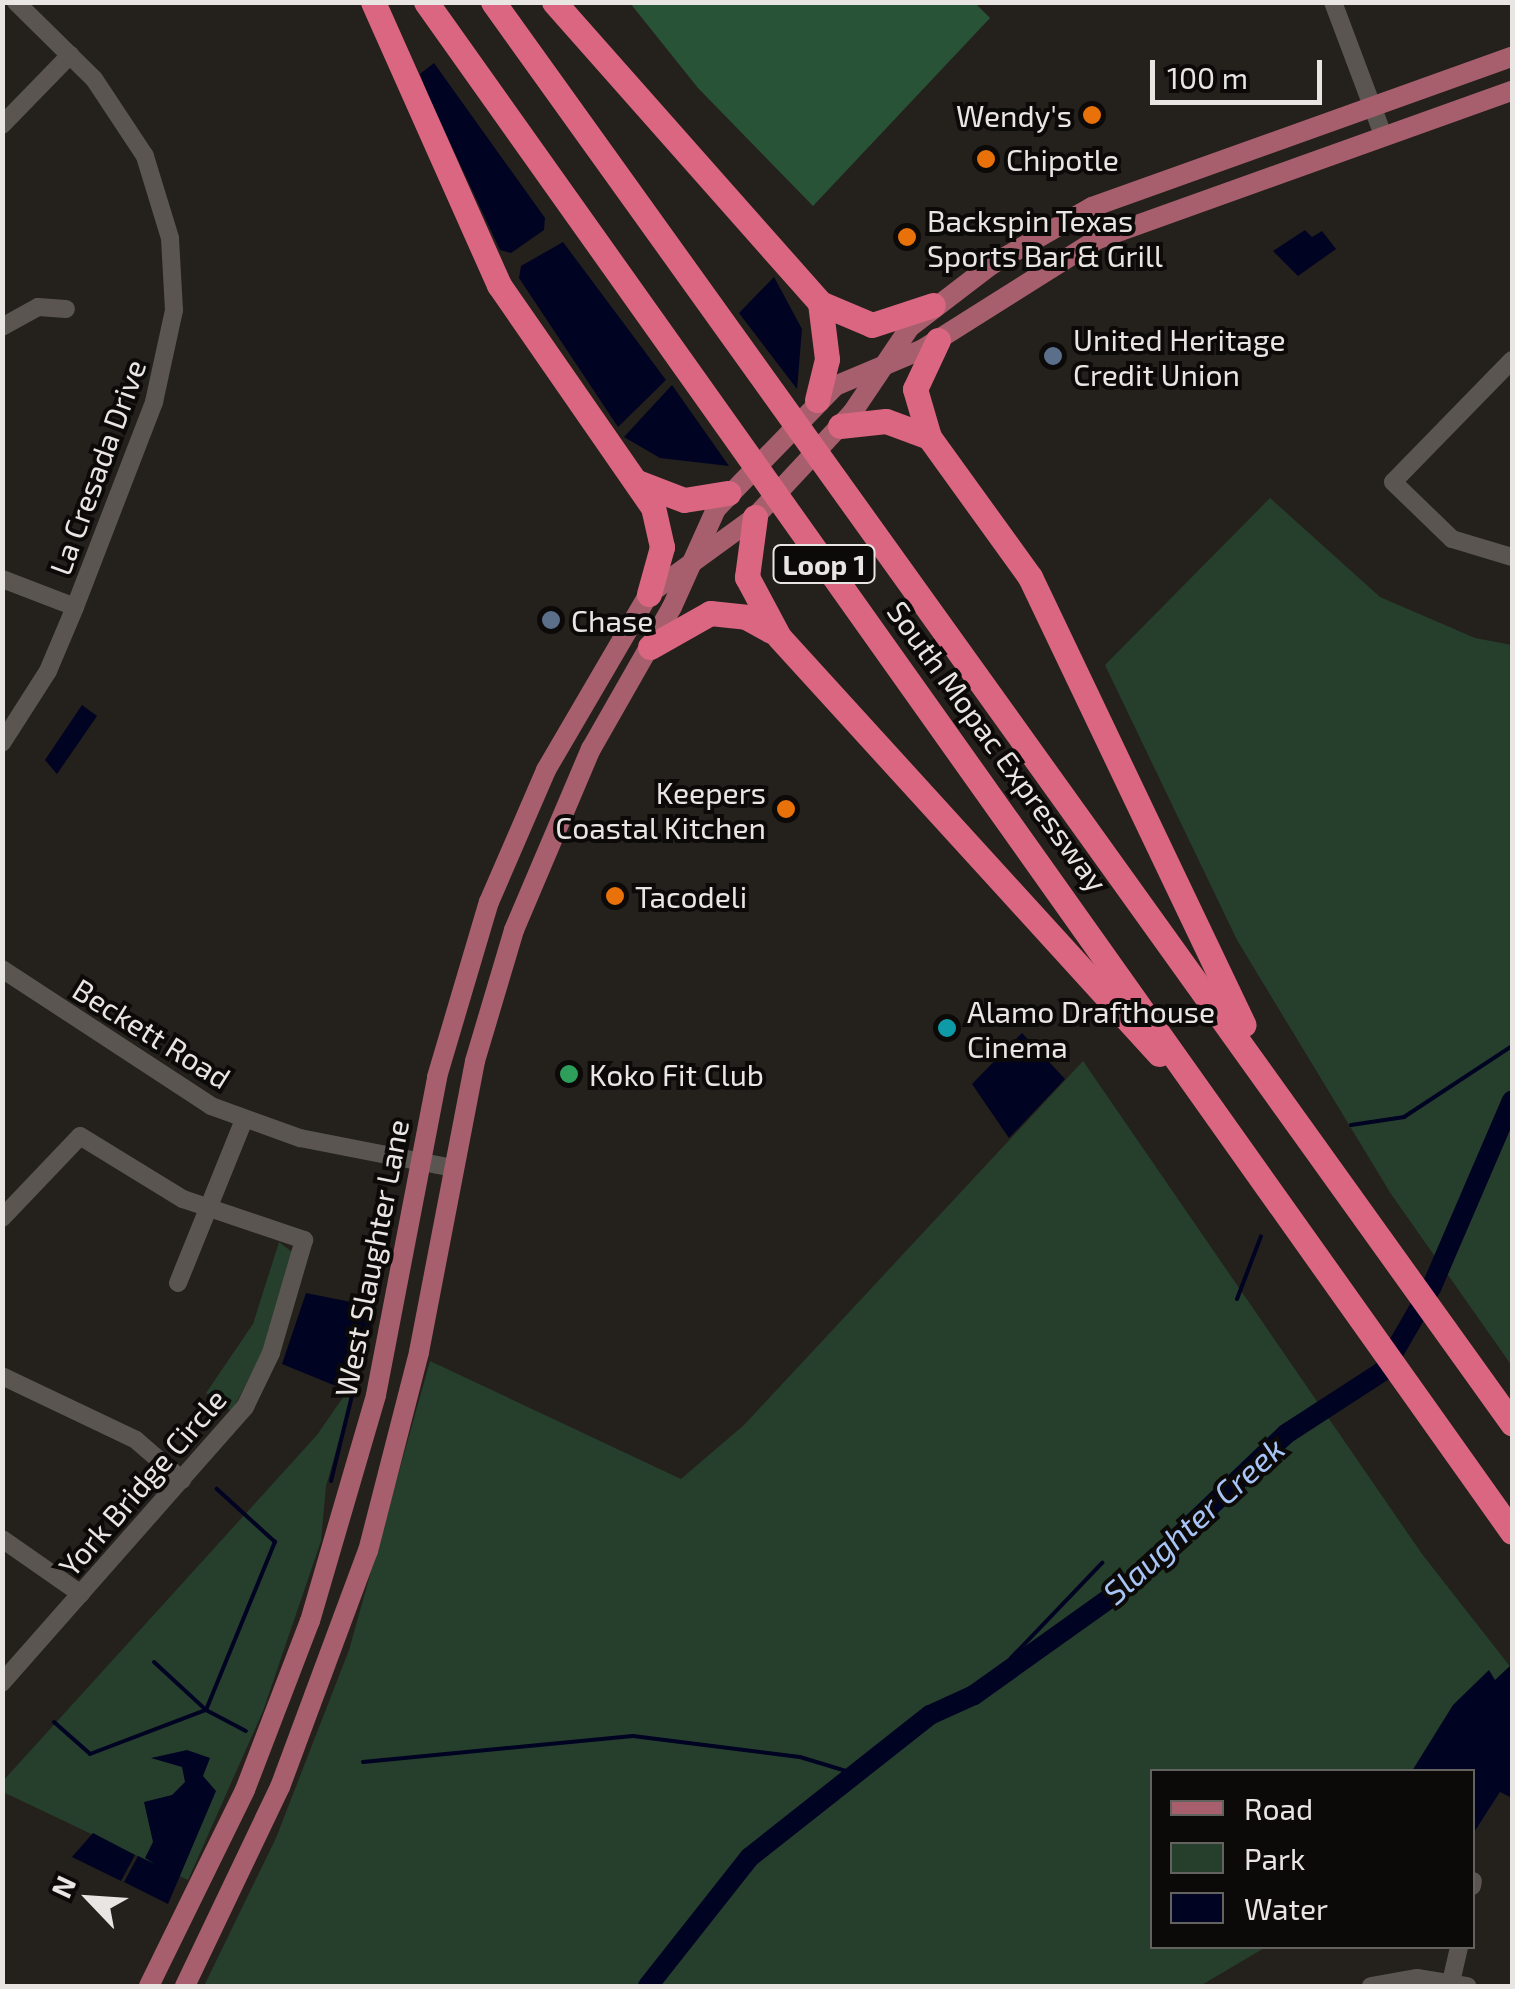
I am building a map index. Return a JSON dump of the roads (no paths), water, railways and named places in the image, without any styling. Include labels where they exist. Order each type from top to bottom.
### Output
[{"type":"highway","points":[[373,2],[499,285],[637,482],[662,541],[649,594]]},
{"type":"highway","name":"South Mopac Expressway","points":[[426,2],[1419,1392],[1512,1532]]},
{"type":"highway","name":"South Mopac Expressway","points":[[494,2],[1512,1423]]},
{"type":"highway","points":[[554,2],[820,303],[872,325],[933,305]]},
{"type":"highway","points":[[817,400],[827,359],[820,303]]},
{"type":"highway","points":[[938,340],[915,389],[929,437],[1030,578],[1284,1101]]},
{"type":"highway","points":[[840,426],[886,422],[929,437]]},
{"type":"highway","points":[[637,482],[684,500],[728,493]]},
{"type":"highway","points":[[755,518],[747,577],[779,636],[1224,1124]]},
{"type":"highway","points":[[650,647],[712,613],[746,616],[779,636]]},
{"type":"main road","name":"West Slaughter Lane","points":[[150,1986],[246,1790],[316,1603],[376,1395],[422,1162],[473,950],[528,811],[575,718],[649,594],[755,518],[840,426],[933,305],[1092,207],[1512,57]]},
{"type":"main road","name":"West Slaughter Lane","points":[[186,1986],[301,1737],[368,1551],[419,1352],[454,1168],[514,930],[558,822],[617,697],[650,647],[728,493],[817,400],[938,340],[1102,238],[1512,91]]},
{"type":"main road","points":[[1102,238],[1110,212],[1198,176],[1215,160]]},
{"type":"main road","points":[[981,310],[1008,282],[1077,241],[1092,207]]},
{"type":"main road","points":[[558,822],[546,802],[575,718]]},
{"type":"main road","points":[[514,930],[543,834],[528,811]]},
{"type":"main road","points":[[176,1935],[204,1951]]},
{"type":"street","name":"La Cresada Drive","points":[[2,743],[48,671],[161,380],[174,282],[166,219],[145,156],[70,55],[16,2]]},
{"type":"street","points":[[1334,2],[1383,135]]},
{"type":"street","points":[[2,125],[70,55]]},
{"type":"street","points":[[2,327],[38,307],[66,309]]},
{"type":"street","points":[[1512,360],[1392,482],[1452,539],[1512,557]]},
{"type":"street","points":[[2,579],[75,607]]},
{"type":"street","name":"Beckett Road","points":[[2,969],[162,1079],[244,1120],[454,1168]]},
{"type":"street","points":[[178,1282],[244,1120]]},
{"type":"street","name":"York Bridge Circle","points":[[2,1218],[80,1136],[207,1210],[304,1240],[255,1390],[182,1480],[2,1683]]},
{"type":"street","points":[[2,1376],[136,1440],[182,1480]]},
{"type":"street","points":[[2,1539],[81,1594]]},
{"type":"street","points":[[1371,1986],[1459,1984],[1459,1949]]},
{"type":"water","points":[[434,63],[545,218],[544,230],[511,253],[500,250],[428,95],[420,74]]},
{"type":"water","points":[[1305,230],[1312,237],[1322,231],[1336,249],[1298,276],[1273,251]]},
{"type":"water","points":[[563,242],[666,380],[618,427],[519,278],[521,266]]},
{"type":"water","points":[[774,277],[802,329],[797,389],[739,313]]},
{"type":"water","points":[[672,385],[729,466],[660,458],[624,437]]},
{"type":"water","points":[[82,705],[97,716],[57,774],[45,760]]},
{"type":"water","points":[[1022,1033],[1065,1079],[1009,1138],[972,1084]]},
{"type":"water","points":[[306,1293],[371,1306],[361,1351],[336,1386],[282,1364]]},
{"type":"water","points":[[1512,1664],[1512,1798],[1500,1792],[1475,1831],[1475,1769],[1413,1769],[1453,1705],[1489,1670],[1495,1680]]},
{"type":"water","points":[[187,1750],[210,1758],[203,1776],[216,1791],[168,1904],[124,1882],[138,1856],[155,1864],[145,1858],[153,1842],[144,1802],[172,1795],[185,1782],[182,1767],[151,1758]]},
{"type":"water","points":[[93,1833],[135,1855],[121,1881],[72,1857]]},
{"type":"waterway","points":[[1351,1125],[1404,1117],[1512,1046]]},
{"type":"waterway","name":"Slaughter Creek","points":[[648,1986],[750,1857],[930,1715],[974,1695],[1128,1585],[1286,1434],[1383,1371],[1432,1286],[1512,1100]]},
{"type":"waterway","points":[[1237,1299],[1261,1236]]},
{"type":"waterway","points":[[331,1481],[372,1314]]},
{"type":"waterway","points":[[54,1722],[90,1754],[206,1710],[275,1542],[217,1489]]},
{"type":"waterway","points":[[1013,1667],[1011,1658],[1102,1563]]},
{"type":"waterway","points":[[154,1662],[206,1710],[246,1731]]},
{"type":"waterway","points":[[363,1762],[633,1736],[800,1757],[856,1774]]},
{"type":"place","name":"Wendy's","points":[[1092,115]]},
{"type":"place","name":"Chipotle","points":[[986,159]]},
{"type":"place","name":"Backspin Texas Sports Bar & Grill","points":[[907,237]]},
{"type":"place","name":"United Heritage Credit Union","points":[[1053,356]]},
{"type":"place","name":"Chase","points":[[551,620]]},
{"type":"place","name":"Keepers Coastal Kitchen","points":[[786,809]]},
{"type":"place","name":"Tacodeli","points":[[615,896]]},
{"type":"place","name":"Alamo Drafthouse Cinema","points":[[947,1028]]},
{"type":"place","name":"Koko Fit Club","points":[[569,1074]]}]
